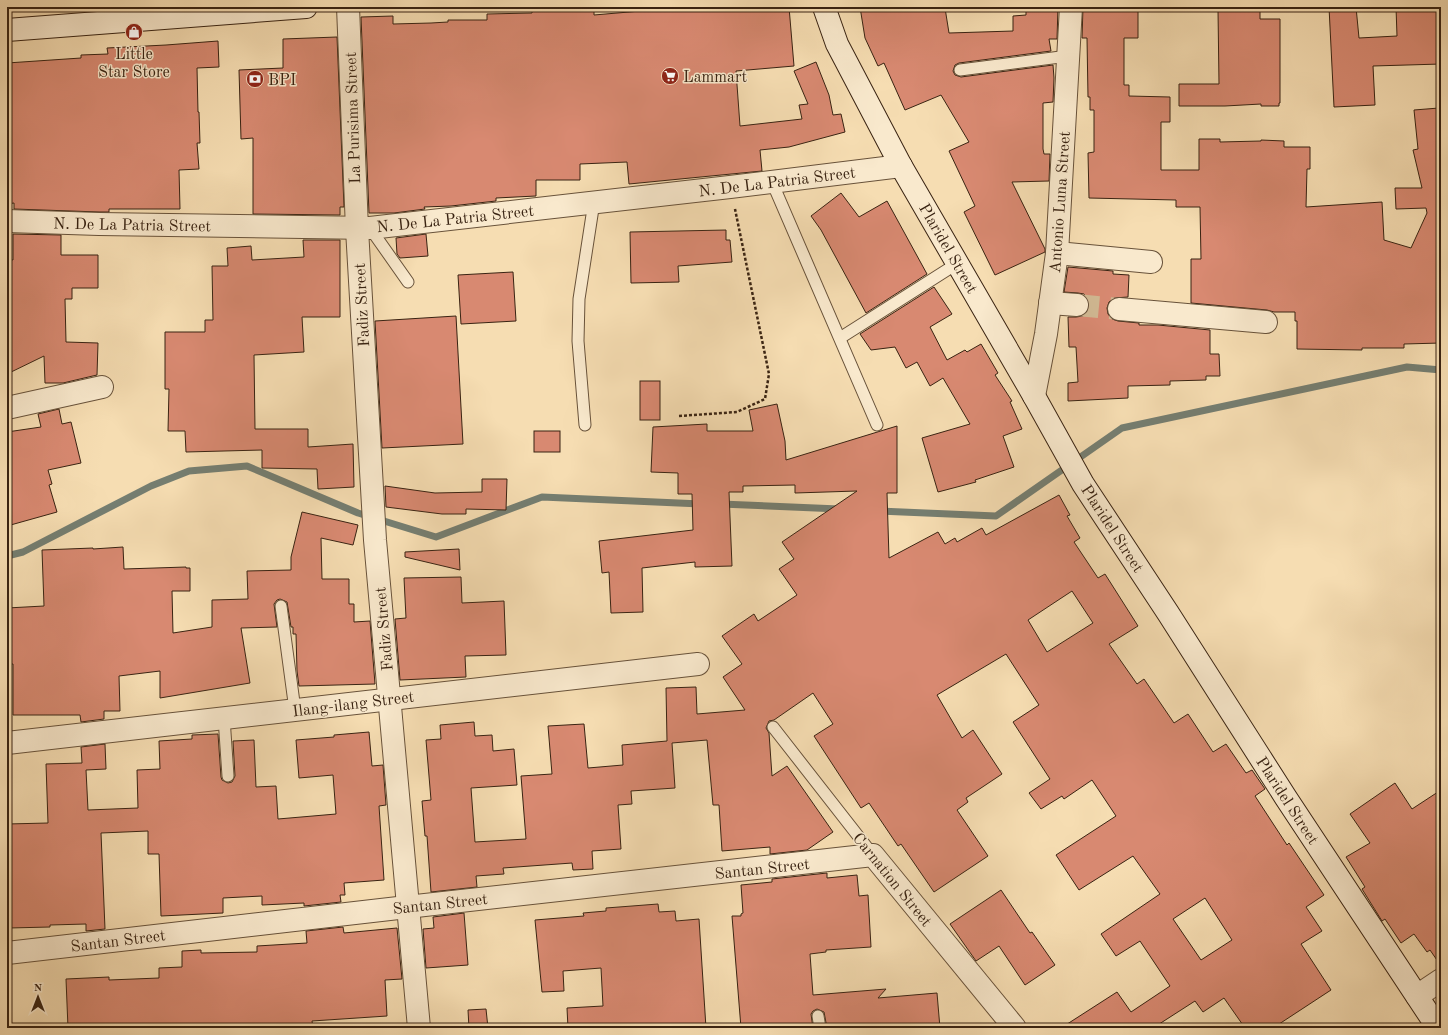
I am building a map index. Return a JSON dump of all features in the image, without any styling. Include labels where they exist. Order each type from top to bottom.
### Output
[{"type":"street","points":[[7,30],[306,7]]},
{"type":"street","name":"La Purisima Street","points":[[348,7],[363,228]]},
{"type":"street","name":"Plaridel Street","points":[[824,7],[837,44],[901,166],[1084,484],[1286,798],[1438,1028]]},
{"type":"street","name":"Antonio Luna Street","points":[[1034,396],[1046,334],[1057,253],[1071,7]]},
{"type":"street","name":"N. De La Patria Street","points":[[7,221],[363,228],[730,187],[901,166]]},
{"type":"street","name":"Fadiz Street","points":[[363,228],[374,540],[419,1028]]},
{"type":"street","points":[[1057,253],[1151,262]]},
{"type":"street","points":[[1050,303],[1077,305]]},
{"type":"street","points":[[1119,309],[1266,322]]},
{"type":"street","points":[[7,408],[102,388]]},
{"type":"street","name":"Ilang-ilang Street","points":[[7,743],[698,664]]},
{"type":"street","name":"Santan Street","points":[[7,953],[873,855]]},
{"type":"street","name":"Carnation Street","points":[[873,855],[1015,1028]]},
{"type":"street","points":[[1417,996],[1441,980]]},
{"type":"lane","points":[[960,70],[1068,56]]},
{"type":"lane","points":[[772,182],[877,424]]},
{"type":"lane","points":[[585,424],[578,341],[579,299],[594,202]]},
{"type":"lane","points":[[363,228],[408,282]]},
{"type":"lane","points":[[840,338],[958,263]]},
{"type":"lane","points":[[281,606],[295,710]]},
{"type":"lane","points":[[224,718],[228,776]]},
{"type":"lane","name":"Carnation Street","points":[[773,727],[873,855]]},
{"type":"lane","points":[[818,1016],[820,1028]]},
{"type":"path","points":[[679,416],[737,412],[765,399],[769,374],[730,187]]},
{"type":"building","points":[[687,7],[789,7],[794,66],[736,71],[740,126],[802,119],[799,105],[808,104],[794,71],[816,62],[829,95],[833,115],[841,114],[845,132],[789,147],[760,150],[762,171],[629,184],[627,162],[580,164],[580,180],[536,180],[536,196],[496,198],[496,201],[451,206],[424,207],[425,209],[394,213],[369,213],[361,17],[393,16],[393,24],[431,23],[448,22],[448,20],[487,20],[487,14],[532,13],[532,10],[594,10],[594,15]]},
{"type":"building","points":[[860,7],[927,7],[927,11],[945,8],[949,33],[1013,31],[1013,16],[1026,15],[1026,7],[1058,7],[1057,39],[1049,39],[1051,51],[959,63],[955,65],[953,71],[955,75],[961,77],[1053,65],[1053,102],[1043,103],[1043,149],[1044,154],[1050,154],[1049,181],[1012,182],[1045,249],[1045,252],[995,275],[964,212],[975,206],[949,151],[969,142],[941,95],[905,110],[884,63],[878,66],[865,38]]},
{"type":"building","points":[[1083,7],[1138,7],[1138,38],[1124,38],[1124,85],[1129,85],[1129,96],[1170,97],[1170,122],[1161,122],[1161,170],[1199,170],[1199,139],[1220,139],[1220,142],[1261,140],[1284,141],[1284,147],[1310,147],[1310,169],[1307,169],[1306,207],[1382,202],[1384,240],[1411,248],[1427,213],[1426,208],[1396,209],[1395,188],[1422,188],[1413,150],[1418,149],[1414,110],[1439,108],[1441,139],[1441,343],[1404,344],[1404,348],[1362,348],[1362,350],[1297,349],[1297,321],[1295,321],[1295,312],[1274,312],[1267,310],[1191,303],[1191,259],[1201,259],[1200,207],[1176,207],[1176,200],[1089,198],[1088,153],[1094,152],[1094,110],[1090,110],[1090,97],[1088,97],[1087,38],[1082,38]]},
{"type":"building","points":[[1329,7],[1356,7],[1359,38],[1397,36],[1396,7],[1441,7],[1441,64],[1373,66],[1375,105],[1334,107]]},
{"type":"building","points":[[1218,10],[1260,10],[1260,19],[1280,19],[1279,106],[1261,106],[1261,104],[1179,106],[1179,84],[1219,84]]},
{"type":"building","points":[[337,37],[344,207],[340,207],[340,215],[253,214],[253,138],[241,139],[239,70],[283,68],[283,39]]},
{"type":"building","points":[[218,41],[219,67],[197,68],[200,143],[197,143],[199,169],[179,170],[180,209],[109,209],[109,212],[99,212],[14,209],[14,203],[7,204],[7,63],[81,58],[81,55],[108,54],[107,48]]},
{"type":"building","points":[[841,193],[859,217],[887,201],[927,274],[866,313],[821,230],[811,216]]},
{"type":"building","points":[[726,230],[726,240],[730,240],[732,262],[678,266],[679,282],[631,283],[630,232]]},
{"type":"building","points":[[13,234],[61,235],[61,255],[98,255],[98,288],[72,288],[72,299],[65,299],[66,342],[98,343],[97,375],[63,383],[45,383],[44,356],[7,374],[7,259],[13,260]]},
{"type":"building","points":[[426,234],[428,256],[400,258],[397,254],[396,238]]},
{"type":"building","points":[[303,240],[340,240],[340,317],[302,317],[304,352],[254,355],[255,429],[308,429],[308,447],[353,444],[354,487],[318,489],[317,469],[262,468],[262,450],[186,452],[185,431],[168,431],[169,389],[165,389],[165,332],[205,332],[205,320],[213,320],[212,266],[228,266],[227,248],[251,246],[252,260],[304,257]]},
{"type":"building","points":[[1068,267],[1113,271],[1113,274],[1129,275],[1128,297],[1114,298],[1109,302],[1107,308],[1108,314],[1112,319],[1139,323],[1139,325],[1158,325],[1210,330],[1210,354],[1219,354],[1220,376],[1206,376],[1206,380],[1170,381],[1170,385],[1128,386],[1128,398],[1068,401],[1068,383],[1078,382],[1076,347],[1069,347],[1068,317],[1083,316],[1088,312],[1089,306],[1088,299],[1084,294],[1064,292]]},
{"type":"building","points":[[513,272],[516,321],[461,324],[458,275]]},
{"type":"building","points":[[934,287],[952,314],[930,327],[947,360],[965,350],[967,352],[981,344],[998,373],[995,375],[1012,401],[1010,402],[1022,429],[1003,436],[1014,467],[975,480],[976,482],[938,492],[922,438],[970,424],[943,378],[930,386],[917,362],[906,368],[895,347],[871,350],[860,334]]},
{"type":"building","points":[[456,316],[463,444],[382,448],[375,321]]},
{"type":"building","points":[[640,381],[660,381],[660,420],[640,420]]},
{"type":"building","points":[[777,404],[785,441],[786,460],[897,426],[897,493],[887,493],[889,558],[938,532],[945,544],[955,538],[957,542],[982,528],[986,535],[1059,495],[1070,515],[1067,516],[1080,538],[1074,542],[1098,578],[1105,574],[1138,626],[1109,644],[1137,684],[1144,679],[1174,723],[1188,714],[1213,752],[1226,744],[1246,773],[1252,770],[1265,789],[1255,796],[1287,845],[1289,843],[1324,895],[1306,907],[1322,931],[1301,944],[1331,990],[1273,1028],[1245,1028],[1224,998],[1203,1012],[1195,1001],[1153,1028],[1061,1028],[1117,992],[1131,1012],[1170,986],[1140,941],[1116,956],[1101,934],[1160,894],[1133,856],[1079,890],[1056,855],[1116,816],[1092,780],[1064,799],[1062,796],[1041,809],[1029,793],[1050,779],[1013,722],[1039,705],[1006,654],[937,695],[962,738],[973,730],[1002,774],[966,798],[968,802],[957,810],[988,856],[934,892],[901,844],[898,846],[869,803],[861,808],[814,736],[833,724],[813,693],[774,720],[769,721],[766,728],[769,733],[772,776],[787,766],[833,832],[807,850],[770,854],[770,847],[722,851],[719,805],[713,805],[707,740],[672,743],[675,788],[631,791],[632,804],[618,805],[621,849],[592,851],[593,869],[573,870],[572,863],[503,868],[504,874],[476,876],[477,887],[431,892],[427,836],[425,836],[422,801],[431,800],[426,740],[441,739],[440,725],[474,722],[475,736],[492,735],[493,751],[514,749],[517,785],[471,788],[475,842],[526,839],[521,776],[552,774],[548,726],[584,724],[588,768],[623,765],[622,745],[667,741],[666,688],[696,687],[697,714],[745,710],[723,677],[742,664],[722,636],[754,614],[758,621],[797,595],[779,569],[794,559],[782,542],[857,491],[795,493],[795,485],[743,486],[743,492],[729,492],[732,566],[695,567],[695,562],[642,568],[643,612],[611,613],[609,572],[602,573],[599,541],[693,530],[692,494],[678,494],[678,473],[651,472],[653,427],[707,424],[707,431],[753,431],[749,410]],"holes":[[[1072,591],[1093,623],[1047,652],[1028,620]],[[1205,898],[1232,940],[1201,960],[1173,919]]]},
{"type":"building","points":[[59,409],[62,424],[71,422],[81,463],[48,470],[52,484],[49,485],[57,512],[7,526],[7,432],[41,427],[38,414]]},
{"type":"building","points":[[534,431],[560,431],[560,452],[534,452]]},
{"type":"building","points":[[482,479],[507,479],[506,510],[466,509],[466,514],[442,514],[386,507],[385,486],[435,493],[482,492]]},
{"type":"building","points":[[302,512],[358,525],[353,545],[321,538],[322,579],[349,579],[349,604],[354,604],[354,622],[370,621],[375,684],[299,686],[296,634],[293,634],[293,627],[291,627],[287,602],[280,599],[274,604],[277,627],[241,628],[250,683],[160,698],[160,671],[119,676],[120,711],[104,711],[104,719],[81,722],[80,715],[13,715],[13,664],[7,664],[7,608],[44,606],[42,550],[123,547],[124,569],[190,568],[190,591],[172,591],[173,633],[212,627],[212,600],[248,599],[247,571],[291,570],[291,557]]},
{"type":"building","points":[[459,549],[460,570],[405,557],[405,552]]},
{"type":"building","points":[[461,577],[462,603],[504,601],[506,655],[465,656],[466,677],[400,680],[395,619],[406,618],[404,578]]},
{"type":"building","points":[[369,732],[372,766],[383,765],[386,805],[379,806],[384,880],[344,883],[345,895],[340,895],[341,902],[304,906],[304,903],[262,905],[262,896],[223,898],[223,913],[161,916],[159,854],[148,854],[148,831],[101,833],[105,929],[86,931],[86,924],[9,928],[7,824],[48,823],[46,764],[82,763],[81,747],[105,744],[106,769],[86,770],[88,810],[138,808],[137,770],[160,769],[159,741],[192,739],[192,735],[218,734],[221,777],[222,780],[228,783],[232,782],[235,776],[233,741],[254,740],[256,787],[276,786],[278,819],[336,814],[333,775],[299,778],[296,740]]},
{"type":"building","points":[[1395,783],[1412,809],[1441,790],[1441,966],[1430,950],[1427,952],[1414,934],[1401,943],[1385,919],[1382,921],[1362,889],[1365,887],[1346,857],[1370,843],[1350,814]]},
{"type":"building","points":[[827,873],[827,878],[857,875],[859,896],[868,895],[871,947],[826,950],[826,952],[810,954],[813,995],[886,989],[878,998],[937,993],[940,1028],[827,1028],[824,1012],[817,1009],[811,1014],[813,1028],[741,1028],[732,916],[741,916],[743,913],[741,885],[772,882],[772,879]]},
{"type":"building","points":[[1001,890],[1030,933],[1032,932],[1055,965],[1025,985],[999,946],[976,961],[950,924]]},
{"type":"building","points":[[658,904],[659,912],[675,911],[676,921],[699,919],[706,1028],[568,1028],[567,1008],[603,1006],[601,968],[563,971],[564,991],[542,992],[535,920],[584,916],[583,913],[606,911],[606,908]]},
{"type":"building","points":[[464,913],[468,965],[426,968],[423,929],[434,928],[433,917]]},
{"type":"building","points":[[343,927],[344,933],[397,928],[402,979],[385,980],[387,1016],[312,1021],[313,1028],[68,1028],[66,979],[109,977],[109,980],[159,978],[159,968],[182,967],[182,951],[201,950],[201,953],[257,952],[257,946],[307,943],[306,931]]},
{"type":"building","points":[[486,1009],[488,1028],[469,1028],[468,1010]]},
{"type":"waterway","points":[[879,511],[996,516],[1122,428],[1407,367],[1441,370]]},
{"type":"waterway","points":[[7,556],[23,552],[151,486],[189,471],[247,466],[358,513],[436,537],[542,497],[701,504]]},
{"type":"waterway","points":[[721,504],[839,509]]},
{"type":"tunnel","points":[[1077,305],[1119,309]]},
{"type":"place","name":"Little Star Store","points":[[134,32]]},
{"type":"place","name":"Lammart","points":[[670,76]]},
{"type":"place","name":"BPI","points":[[255,79]]}]
